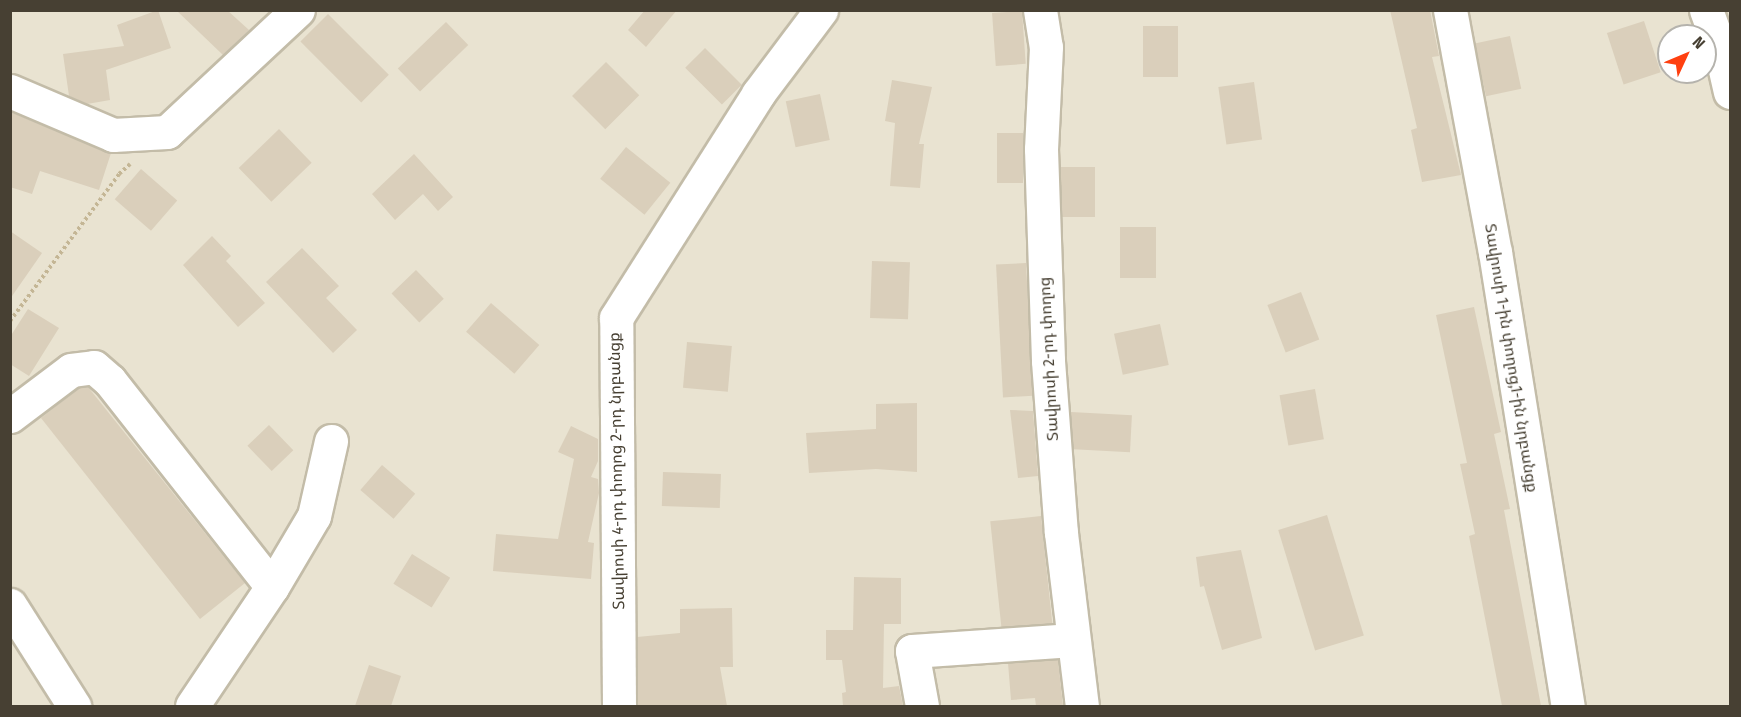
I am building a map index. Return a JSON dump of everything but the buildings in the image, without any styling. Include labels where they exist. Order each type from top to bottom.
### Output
[{"type":"street","points":[[10,91],[113,135],[166,132],[298,10]]},
{"type":"street","name":"Տավրոսի 4-րդ փողոց 2-րդ նրբանցք","points":[[620,706],[616,318],[758,94],[821,10]]},
{"type":"street","name":"Տավրոսի 2-րդ փողոց","points":[[1040,10],[1046,47],[1041,149],[1048,361],[1060,533],[1082,706]]},
{"type":"street","name":"Տավրոսի 1-ին փողոց,1-ին նրբանցք","points":[[1450,10],[1494,252],[1568,706]]},
{"type":"street","points":[[1706,10],[1720,48],[1731,92]]},
{"type":"street","points":[[10,416],[71,370],[94,367],[110,381],[272,587]]},
{"type":"street","points":[[192,706],[272,587],[314,516],[331,441]]},
{"type":"street","points":[[10,605],[74,706]]},
{"type":"street","points":[[922,706],[912,651],[1073,640]]},
{"type":"path","points":[[10,321],[119,174],[166,132]]},
{"type":"shaded area","points":[[11,11],[1730,11],[1730,706],[11,706]]}]
